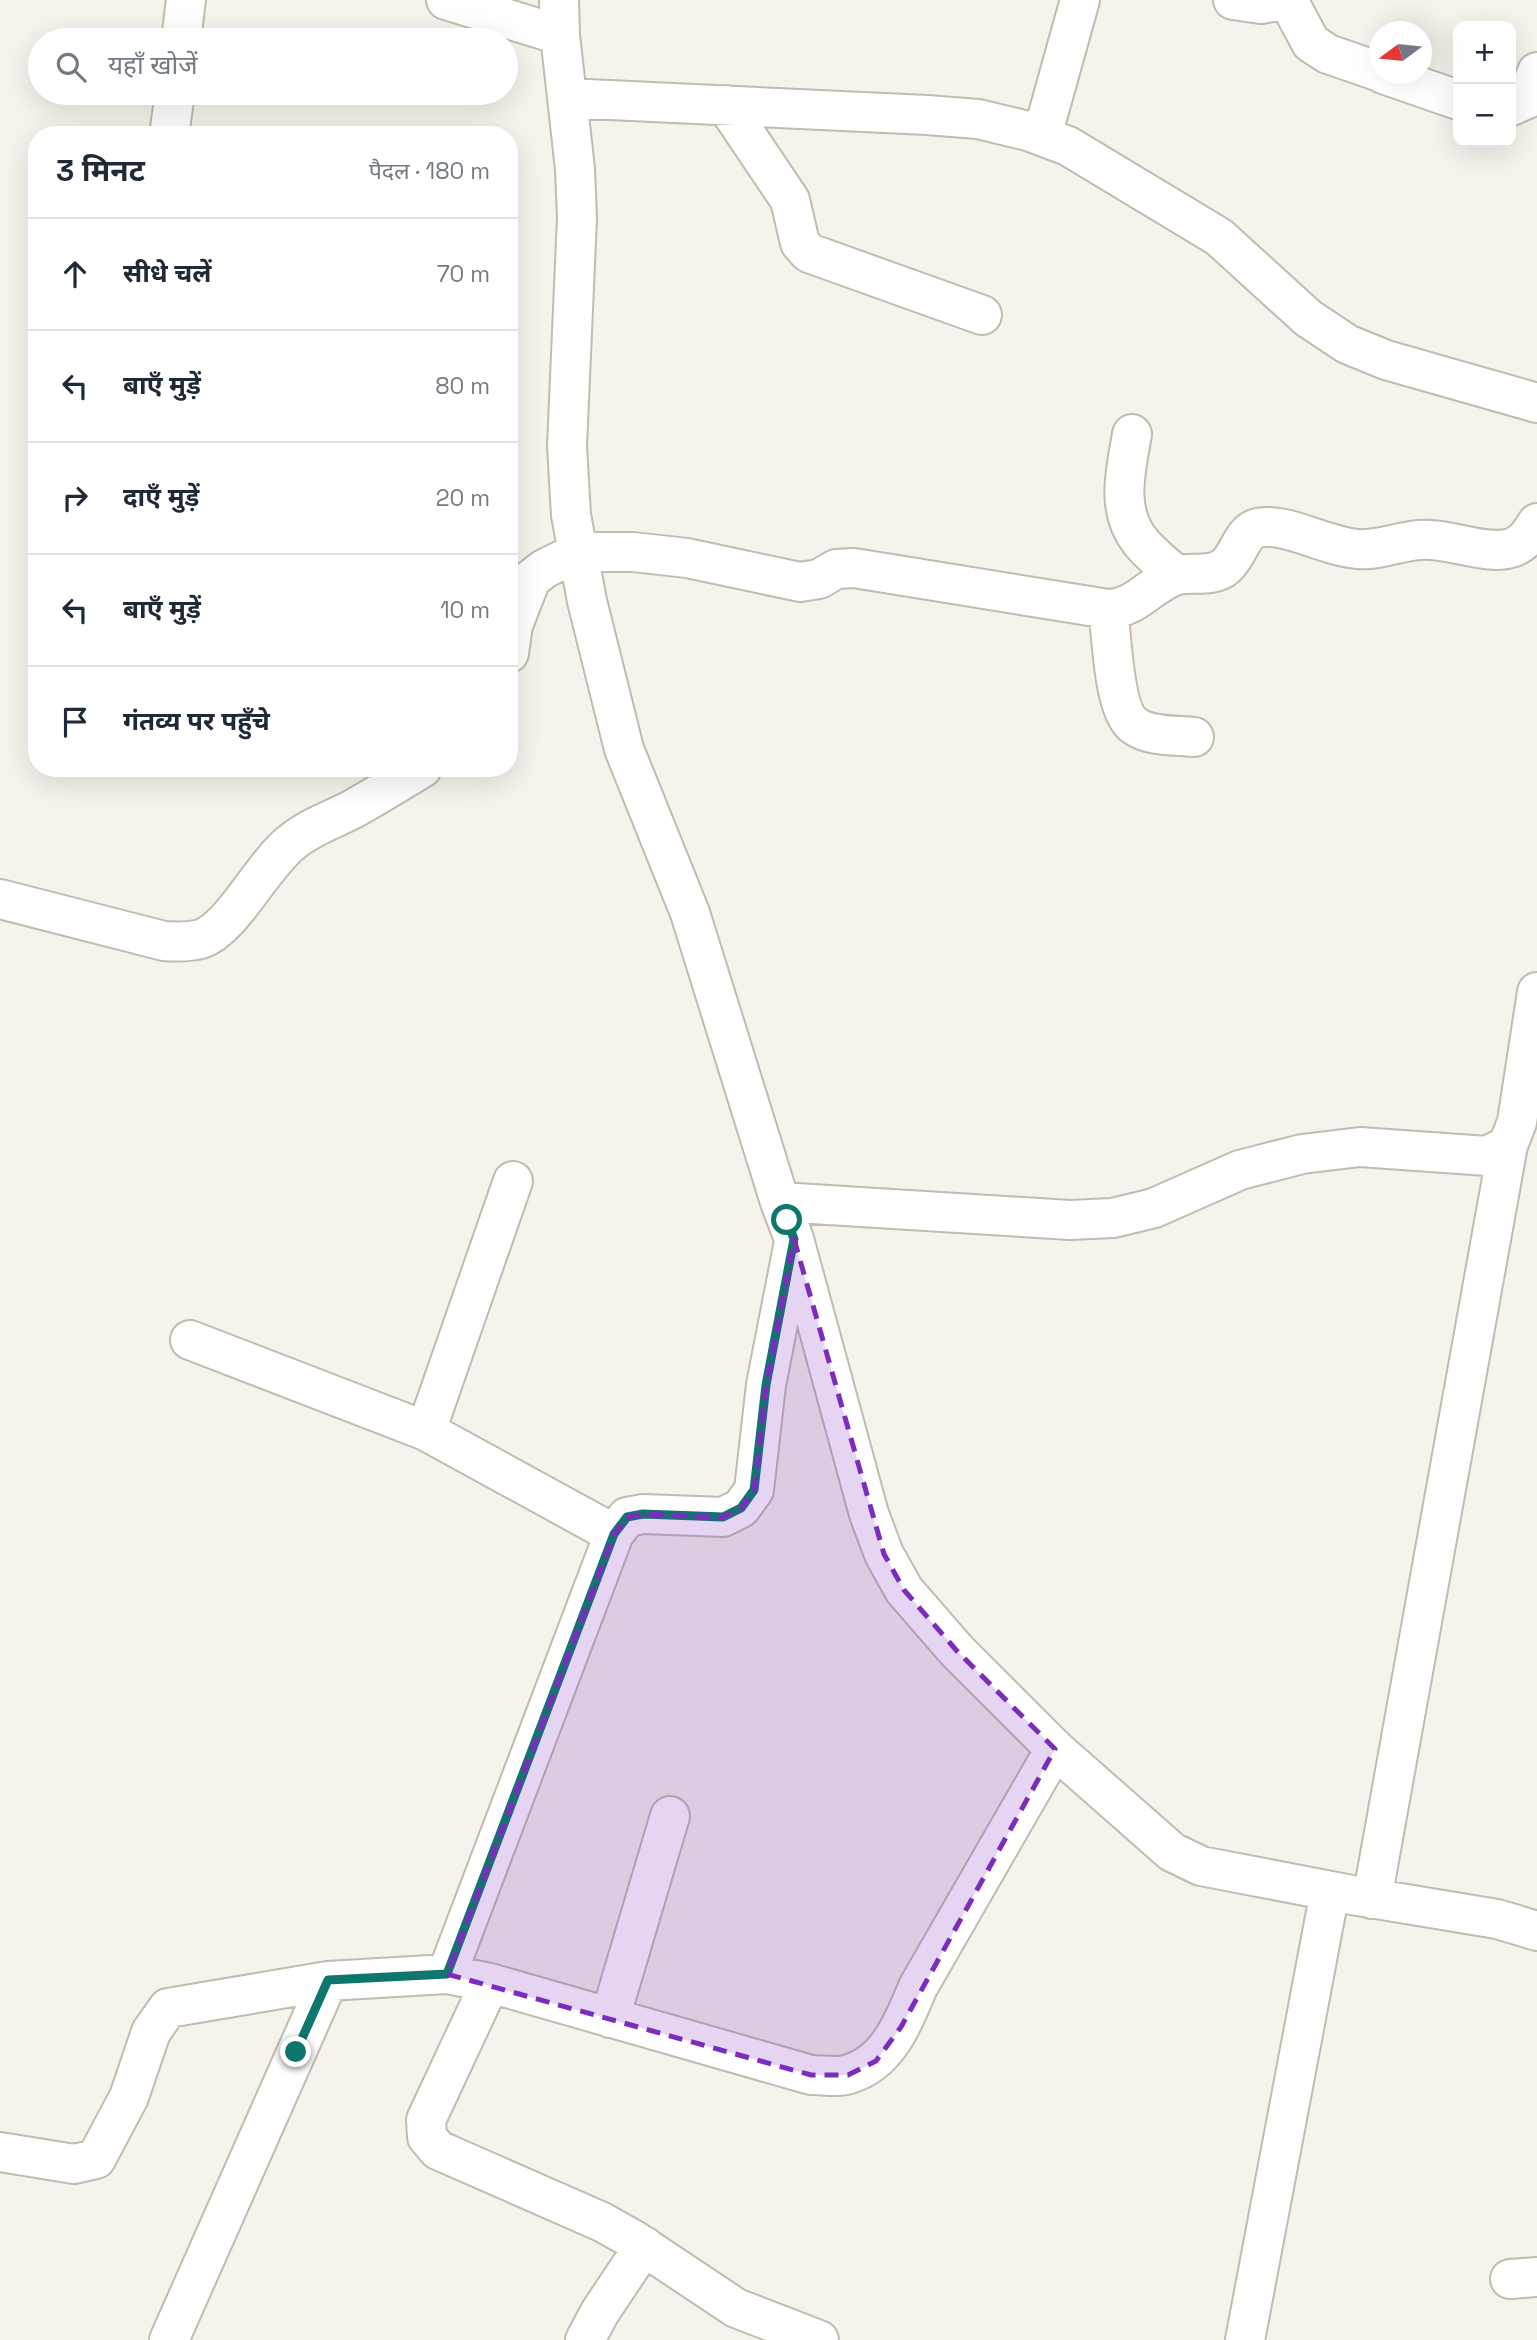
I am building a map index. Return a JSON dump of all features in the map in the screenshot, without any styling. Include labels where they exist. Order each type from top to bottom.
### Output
[{"type":"street","points":[[183,28],[187,0]]},
{"type":"street","points":[[446,0],[559,18],[575,169],[577,218],[567,446],[571,515],[587,601],[624,749],[690,913],[794,1239],[869,1514],[884,1554],[904,1590],[957,1651],[1055,1749],[1172,1852],[1201,1866],[1372,1899],[1497,1919],[1537,1931]]},
{"type":"street","points":[[1042,136],[1080,0]]},
{"type":"street","points":[[1233,0],[1261,4],[1285,0],[1311,43],[1328,54],[1369,69]]},
{"type":"street","points":[[1516,104],[1527,99],[1537,72]]},
{"type":"street","points":[[1412,84],[1453,98]]},
{"type":"street","points":[[567,98],[978,119],[1042,136],[1068,146],[1219,237],[1308,318],[1347,344],[1385,360],[1537,403]]},
{"type":"street","points":[[170,126],[173,105]]},
{"type":"street","points":[[726,105],[790,200],[800,243],[808,253],[818,259],[982,315]]},
{"type":"street","points":[[1132,434],[1124,483],[1126,510],[1131,525],[1149,552],[1176,575]]},
{"type":"street","points":[[518,612],[531,579],[544,569],[578,552],[633,552],[687,558],[800,582],[819,579],[836,569],[854,568],[1121,609],[1176,575],[1220,571],[1228,564],[1242,537],[1252,529],[1270,526],[1355,549],[1380,549],[1406,540],[1432,540],[1507,549],[1519,545],[1537,523]]},
{"type":"street","points":[[1108,609],[1125,717],[1135,727],[1150,733],[1194,737]]},
{"type":"street","points":[[0,900],[164,941],[185,942],[204,938],[221,926],[290,842],[407,777]]},
{"type":"street","points":[[1372,1899],[1508,1145],[1517,1122],[1537,992]]},
{"type":"street","points":[[780,1202],[1070,1220],[1113,1218],[1154,1209],[1240,1170],[1302,1154],[1360,1147],[1487,1156],[1508,1145]]},
{"type":"street","points":[[426,1431],[513,1181]]},
{"type":"street","points":[[447,1974],[614,1534],[627,1517],[643,1514],[723,1517],[741,1508],[754,1490],[766,1385],[794,1239]]},
{"type":"street","points":[[190,1340],[426,1431],[614,1534]]},
{"type":"street","points":[[0,2152],[74,2164],[96,2159],[129,2097],[151,2032],[168,2008],[328,1980],[447,1974],[490,1983],[811,2075],[849,2075],[876,2061],[901,2026],[918,1987],[1055,1749]]},
{"type":"street","points":[[610,2018],[670,1816]]},
{"type":"street","points":[[1245,2340],[1330,1891]]},
{"type":"street","points":[[169,2340],[328,1980]]},
{"type":"street","points":[[490,1983],[426,2120],[427,2137],[438,2150],[602,2222],[644,2246],[736,2308],[819,2340]]},
{"type":"street","points":[[585,2340],[600,2312],[644,2246]]},
{"type":"highlighted area","points":[[794,1239],[884,1554],[904,1590],[957,1651],[1055,1749],[901,2027],[876,2061],[848,2075],[811,2075],[447,1974],[614,1534],[627,1517],[643,1514],[723,1517],[741,1508],[754,1490],[766,1385]]},
{"type":"route","points":[[296,2052],[328,1980],[447,1974],[614,1534],[627,1517],[643,1514],[723,1517],[741,1508],[754,1490],[766,1385],[794,1239],[787,1220]]}]
